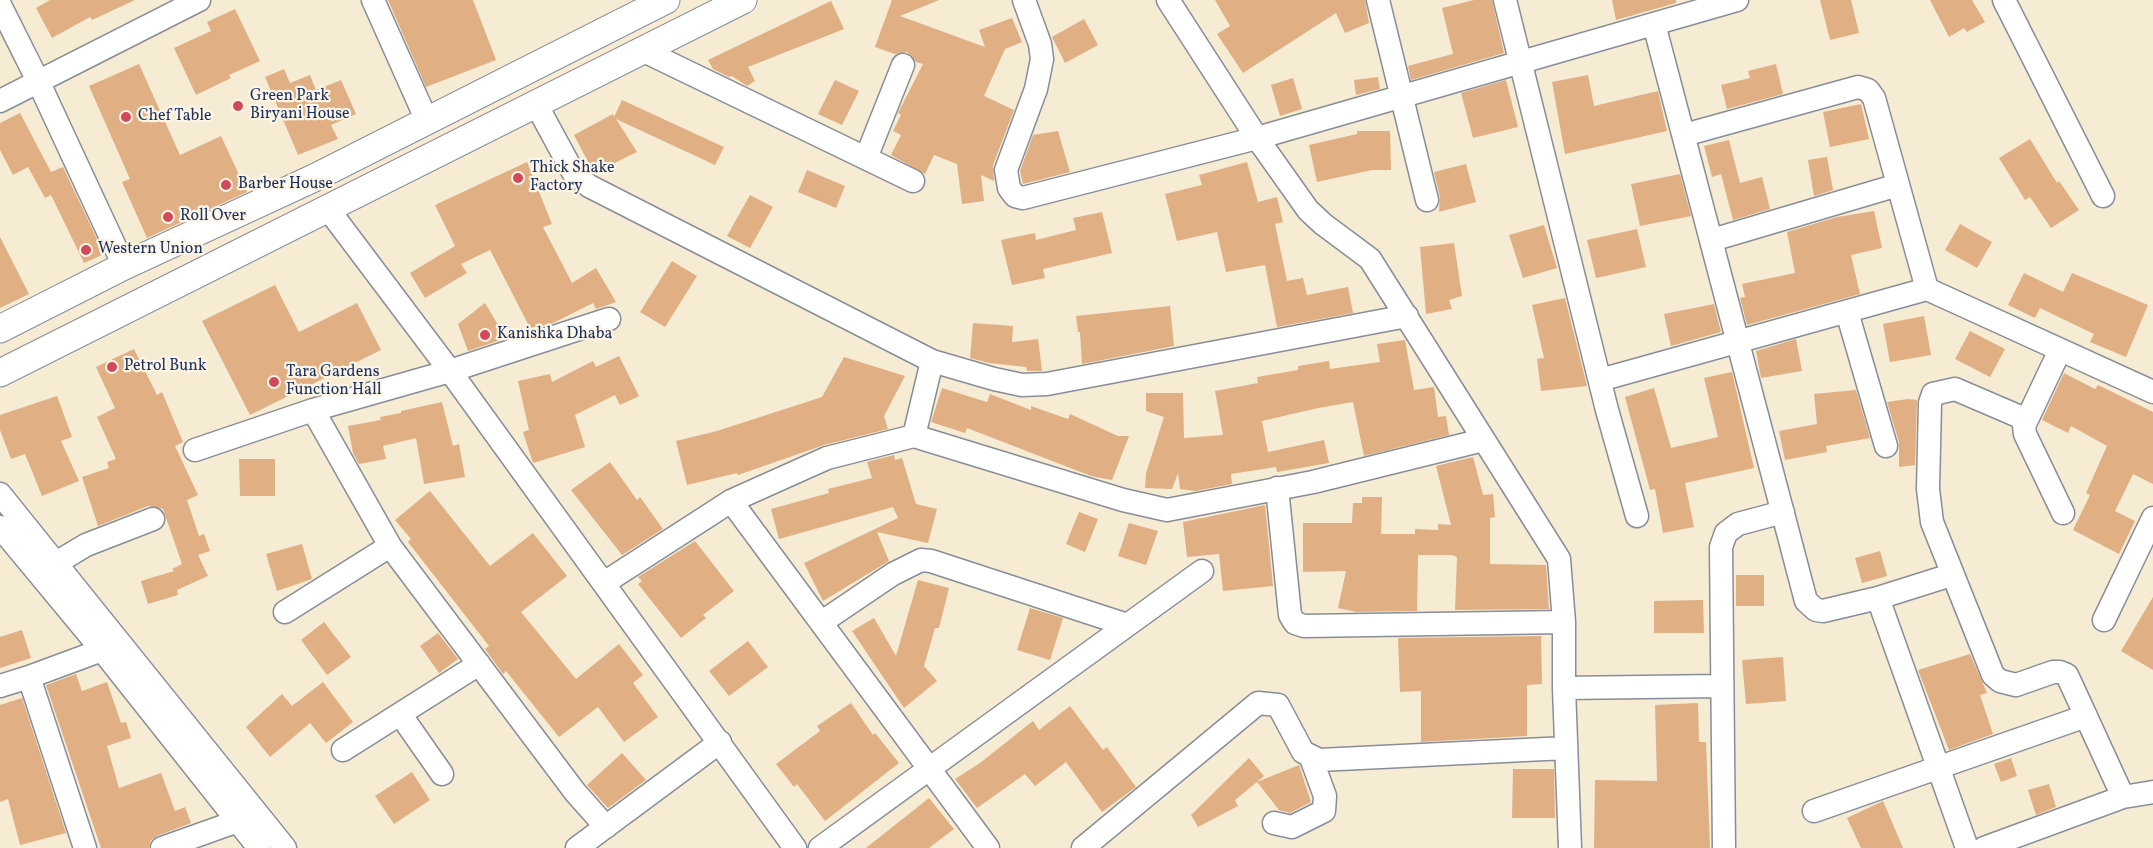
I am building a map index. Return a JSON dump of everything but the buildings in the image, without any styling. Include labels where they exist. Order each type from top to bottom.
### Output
[{"type":"main road","points":[[0,329],[124,266],[314,178],[666,0]]},
{"type":"main road","points":[[0,373],[743,0]]},
{"type":"street","points":[[0,101],[199,0]]},
{"type":"street","points":[[373,0],[427,121]]},
{"type":"street","points":[[1024,0],[1040,44],[1042,59],[1036,88],[1006,170],[1009,188],[1015,196],[1038,196],[1257,138],[1737,0]]},
{"type":"street","points":[[1168,0],[1257,138],[1308,210],[1370,259],[1559,559],[1564,622],[1570,848]]},
{"type":"street","points":[[1378,0],[1427,200]]},
{"type":"street","points":[[1505,0],[1600,380],[1637,516]]},
{"type":"street","points":[[2004,0],[2103,196]]},
{"type":"street","points":[[0,5],[124,266]]},
{"type":"street","points":[[1654,24],[1806,601],[1810,607],[1823,611],[1878,598],[1951,575]]},
{"type":"street","points":[[642,50],[913,181]]},
{"type":"street","points":[[866,158],[903,65]]},
{"type":"street","points":[[1684,135],[1858,87],[1868,90],[1874,98],[1927,289]]},
{"type":"street","points":[[536,104],[574,174],[589,186],[932,361],[1013,383],[1047,384],[1407,316]]},
{"type":"street","points":[[1712,240],[1898,185]]},
{"type":"street","points":[[328,209],[450,371],[795,848]]},
{"type":"street","points":[[1600,380],[1927,289],[2153,392]]},
{"type":"street","points":[[1847,312],[1886,446]]},
{"type":"street","points":[[195,450],[313,410],[450,371],[609,319]]},
{"type":"street","points":[[2060,350],[2025,419],[2025,434],[2063,513]]},
{"type":"street","points":[[914,436],[932,361]]},
{"type":"street","points":[[2025,419],[1955,389],[1933,394],[1930,403],[1929,506],[1932,522],[1951,575],[1993,675],[2008,685],[2016,685],[2060,672],[2067,675],[2123,797]]},
{"type":"street","points":[[313,410],[390,546],[575,792],[606,827]]},
{"type":"street","points":[[604,583],[731,501],[827,458],[914,436],[1123,500],[1167,510],[1276,488],[1483,440]]},
{"type":"street","points":[[1276,488],[1290,615],[1295,623],[1304,626],[1564,622]]},
{"type":"street","points":[[0,494],[285,848]]},
{"type":"street","points":[[731,501],[988,848]]},
{"type":"street","points":[[1724,848],[1721,547],[1726,533],[1738,524],[1783,512]]},
{"type":"street","points":[[2104,620],[2153,518]]},
{"type":"street","points":[[56,563],[86,545],[153,519]]},
{"type":"street","points":[[0,527],[102,650],[260,848]]},
{"type":"street","points":[[285,612],[390,546]]},
{"type":"street","points":[[822,622],[893,574],[921,560],[931,561],[1127,625]]},
{"type":"street","points":[[820,848],[928,767],[1202,570]]},
{"type":"street","points":[[1878,598],[1967,848]]},
{"type":"street","points":[[0,686],[102,650]]},
{"type":"street","points":[[343,750],[479,664]]},
{"type":"street","points":[[29,677],[85,848]]},
{"type":"street","points":[[1564,688],[1722,686]]},
{"type":"street","points":[[1083,848],[1258,703],[1268,702],[1278,705],[1304,752],[1311,758],[1324,796],[1324,810],[1292,827],[1274,823]]},
{"type":"street","points":[[400,714],[442,774]]},
{"type":"street","points":[[1814,810],[2086,716]]},
{"type":"street","points":[[577,848],[720,742]]},
{"type":"street","points":[[1311,758],[1328,760],[1566,748]]},
{"type":"street","points":[[1984,848],[2123,797],[2153,792]]},
{"type":"street","points":[[162,848],[238,821]]},
{"type":"place","name":"Green Park Biryani House","points":[[238,106]]},
{"type":"place","name":"Chef Table","points":[[126,117]]},
{"type":"place","name":"Thick Shake Factory","points":[[518,178]]},
{"type":"place","name":"Barber House","points":[[226,185]]},
{"type":"place","name":"Roll Over","points":[[168,217]]},
{"type":"place","name":"Western Union","points":[[86,250]]},
{"type":"place","name":"Kanishka Dhaba","points":[[485,335]]},
{"type":"place","name":"Petrol Bunk","points":[[112,367]]},
{"type":"place","name":"Tara Gardens Function Hall","points":[[274,382]]}]
